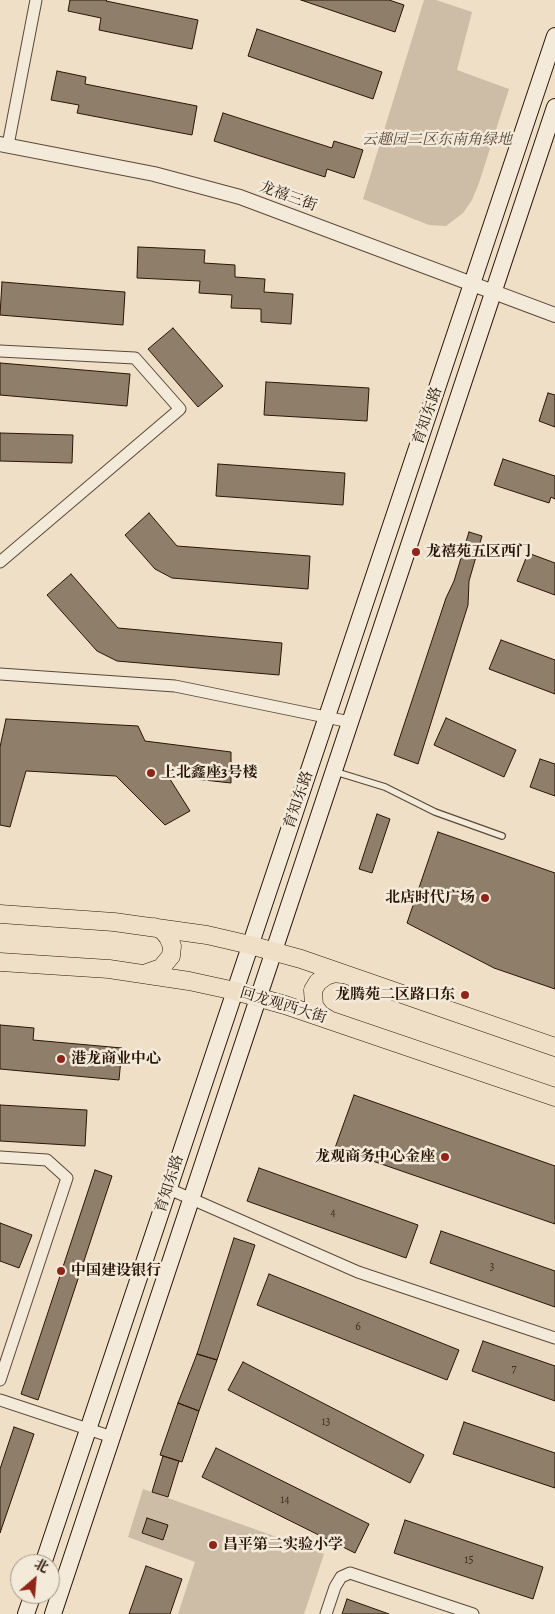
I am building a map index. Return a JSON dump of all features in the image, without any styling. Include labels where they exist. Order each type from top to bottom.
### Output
[{"type":"main road","name":"育知东路","points":[[46,1554],[555,36]]},
{"type":"main road","name":"育知东路","points":[[53,1614],[555,107]]},
{"type":"main road","points":[[0,914],[114,922],[207,935],[250,945],[274,951],[555,1048]]},
{"type":"main road","points":[[144,974],[161,968],[171,956],[172,946],[168,937],[162,930],[153,927]]},
{"type":"main road","name":"回龙观西大街","points":[[0,962],[109,969],[189,981],[235,991],[258,997],[555,1097]]},
{"type":"main road","points":[[330,1021],[321,1015],[314,1006],[313,990],[318,982],[326,976],[335,973],[345,975]]},
{"type":"street","points":[[4,144],[36,0]]},
{"type":"street","name":"龙禧三街","points":[[4,144],[154,174],[240,197],[555,315]]},
{"type":"street","points":[[0,351],[135,358],[180,408],[0,562]]},
{"type":"street","points":[[0,674],[175,686],[350,722]]},
{"type":"street","points":[[0,1157],[46,1160],[67,1178],[0,1380]]},
{"type":"street","points":[[169,1189],[358,1272],[555,1338]]},
{"type":"street","points":[[0,1400],[112,1437]]},
{"type":"street","points":[[326,1614],[338,1582],[341,1577],[350,1573],[472,1614]]},
{"type":"lane","points":[[334,771],[385,787],[435,812],[502,836]]},
{"type":"green space","name":"云趣园二区东南角绿地","points":[[424,0],[436,0],[472,12],[457,70],[509,89],[472,200],[463,213],[446,226],[429,225],[363,199]]},
{"type":"green space","name":"昌平第二实验小学","points":[[143,1489],[324,1554],[304,1614],[178,1614],[195,1562],[128,1537]]},
{"type":"building","points":[[70,0],[107,0],[198,20],[192,49],[99,30],[101,18],[68,11]]},
{"type":"building","points":[[301,0],[389,0],[404,5],[395,32]]},
{"type":"building","points":[[257,29],[382,72],[373,99],[248,56]]},
{"type":"building","points":[[57,71],[86,77],[85,84],[197,106],[192,135],[77,113],[79,105],[51,100]]},
{"type":"building","points":[[223,113],[332,148],[334,141],[363,150],[354,178],[327,169],[325,177],[214,141]]},
{"type":"building","points":[[138,247],[205,250],[204,263],[235,265],[235,277],[265,279],[264,292],[293,294],[291,324],[261,322],[261,309],[231,308],[232,295],[199,293],[200,281],[137,278]]},
{"type":"building","points":[[2,282],[125,292],[123,325],[0,315]]},
{"type":"building","points":[[173,328],[223,386],[198,407],[148,349]]},
{"type":"building","points":[[0,363],[130,374],[127,406],[0,395]]},
{"type":"building","points":[[266,382],[369,388],[367,421],[264,415]]},
{"type":"building","points":[[548,393],[555,395],[555,427],[539,421]]},
{"type":"building","points":[[0,433],[73,435],[72,463],[0,461]]},
{"type":"building","points":[[503,459],[555,476],[555,499],[551,497],[549,503],[494,485]]},
{"type":"building","points":[[218,464],[345,473],[343,505],[216,496]]},
{"type":"building","points":[[149,513],[177,546],[310,556],[308,589],[172,578],[155,569],[125,535]]},
{"type":"building","points":[[469,532],[482,536],[469,581],[468,605],[418,764],[394,755]]},
{"type":"building","points":[[528,553],[555,563],[555,595],[517,581]]},
{"type":"building","points":[[71,574],[118,628],[282,643],[279,675],[117,661],[97,651],[47,595]]},
{"type":"building","points":[[501,640],[555,660],[555,694],[489,669]]},
{"type":"building","points":[[446,718],[516,750],[504,777],[434,745]]},
{"type":"building","name":"上北鑫座3号楼","points":[[6,719],[138,726],[145,741],[231,752],[231,783],[168,776],[190,811],[165,825],[116,776],[26,771],[10,827],[0,825],[0,747]]},
{"type":"building","points":[[540,759],[555,764],[555,796],[530,787]]},
{"type":"building","points":[[377,814],[390,819],[372,873],[359,869]]},
{"type":"building","name":"北店时代广场","points":[[438,832],[555,873],[555,989],[494,968],[407,923]]},
{"type":"building","name":"港龙商业中心","points":[[0,1025],[34,1028],[33,1040],[122,1048],[119,1080],[0,1069]]},
{"type":"building","name":"龙观商务中心金座","points":[[354,1095],[555,1166],[555,1224],[335,1148]]},
{"type":"building","points":[[0,1105],[87,1110],[85,1146],[0,1141]]},
{"type":"building","points":[[259,1168],[418,1225],[406,1258],[247,1201]]},
{"type":"building","points":[[95,1170],[112,1176],[38,1400],[21,1394]]},
{"type":"building","points":[[0,1223],[32,1235],[19,1268],[0,1261]]},
{"type":"building","points":[[441,1231],[555,1271],[555,1307],[430,1263]]},
{"type":"building","points":[[234,1238],[255,1245],[217,1360],[197,1354]]},
{"type":"building","points":[[269,1274],[459,1350],[447,1380],[257,1305]]},
{"type":"building","points":[[483,1341],[555,1366],[555,1401],[472,1371]]},
{"type":"building","points":[[197,1354],[217,1360],[199,1411],[178,1403]]},
{"type":"building","points":[[243,1362],[424,1455],[410,1483],[228,1390]]},
{"type":"building","points":[[178,1403],[199,1411],[182,1462],[160,1455]]},
{"type":"building","points":[[464,1422],[555,1453],[555,1488],[453,1454]]},
{"type":"building","points":[[14,1427],[34,1434],[0,1533],[0,1469]]},
{"type":"building","points":[[216,1448],[369,1524],[355,1553],[202,1477]]},
{"type":"building","points":[[163,1456],[179,1461],[168,1497],[152,1492]]},
{"type":"building","points":[[147,1518],[168,1525],[163,1540],[142,1533]]},
{"type":"building","points":[[405,1520],[543,1567],[533,1599],[394,1553]]},
{"type":"building","points":[[146,1566],[182,1579],[170,1614],[129,1614]]},
{"type":"building","points":[[347,1599],[389,1614],[342,1614]]},
{"type":"place","name":"龙禧苑五区西门","points":[[416,552]]},
{"type":"place","name":"上北鑫座3号楼","points":[[151,773]]},
{"type":"place","name":"北店时代广场","points":[[485,898]]},
{"type":"place","name":"龙腾苑二区路口东","points":[[465,995]]},
{"type":"place","name":"港龙商业中心","points":[[61,1059]]},
{"type":"place","name":"龙观商务中心金座","points":[[445,1157]]},
{"type":"place","name":"中国建设银行","points":[[61,1271]]},
{"type":"place","name":"昌平第二实验小学","points":[[213,1545]]}]
